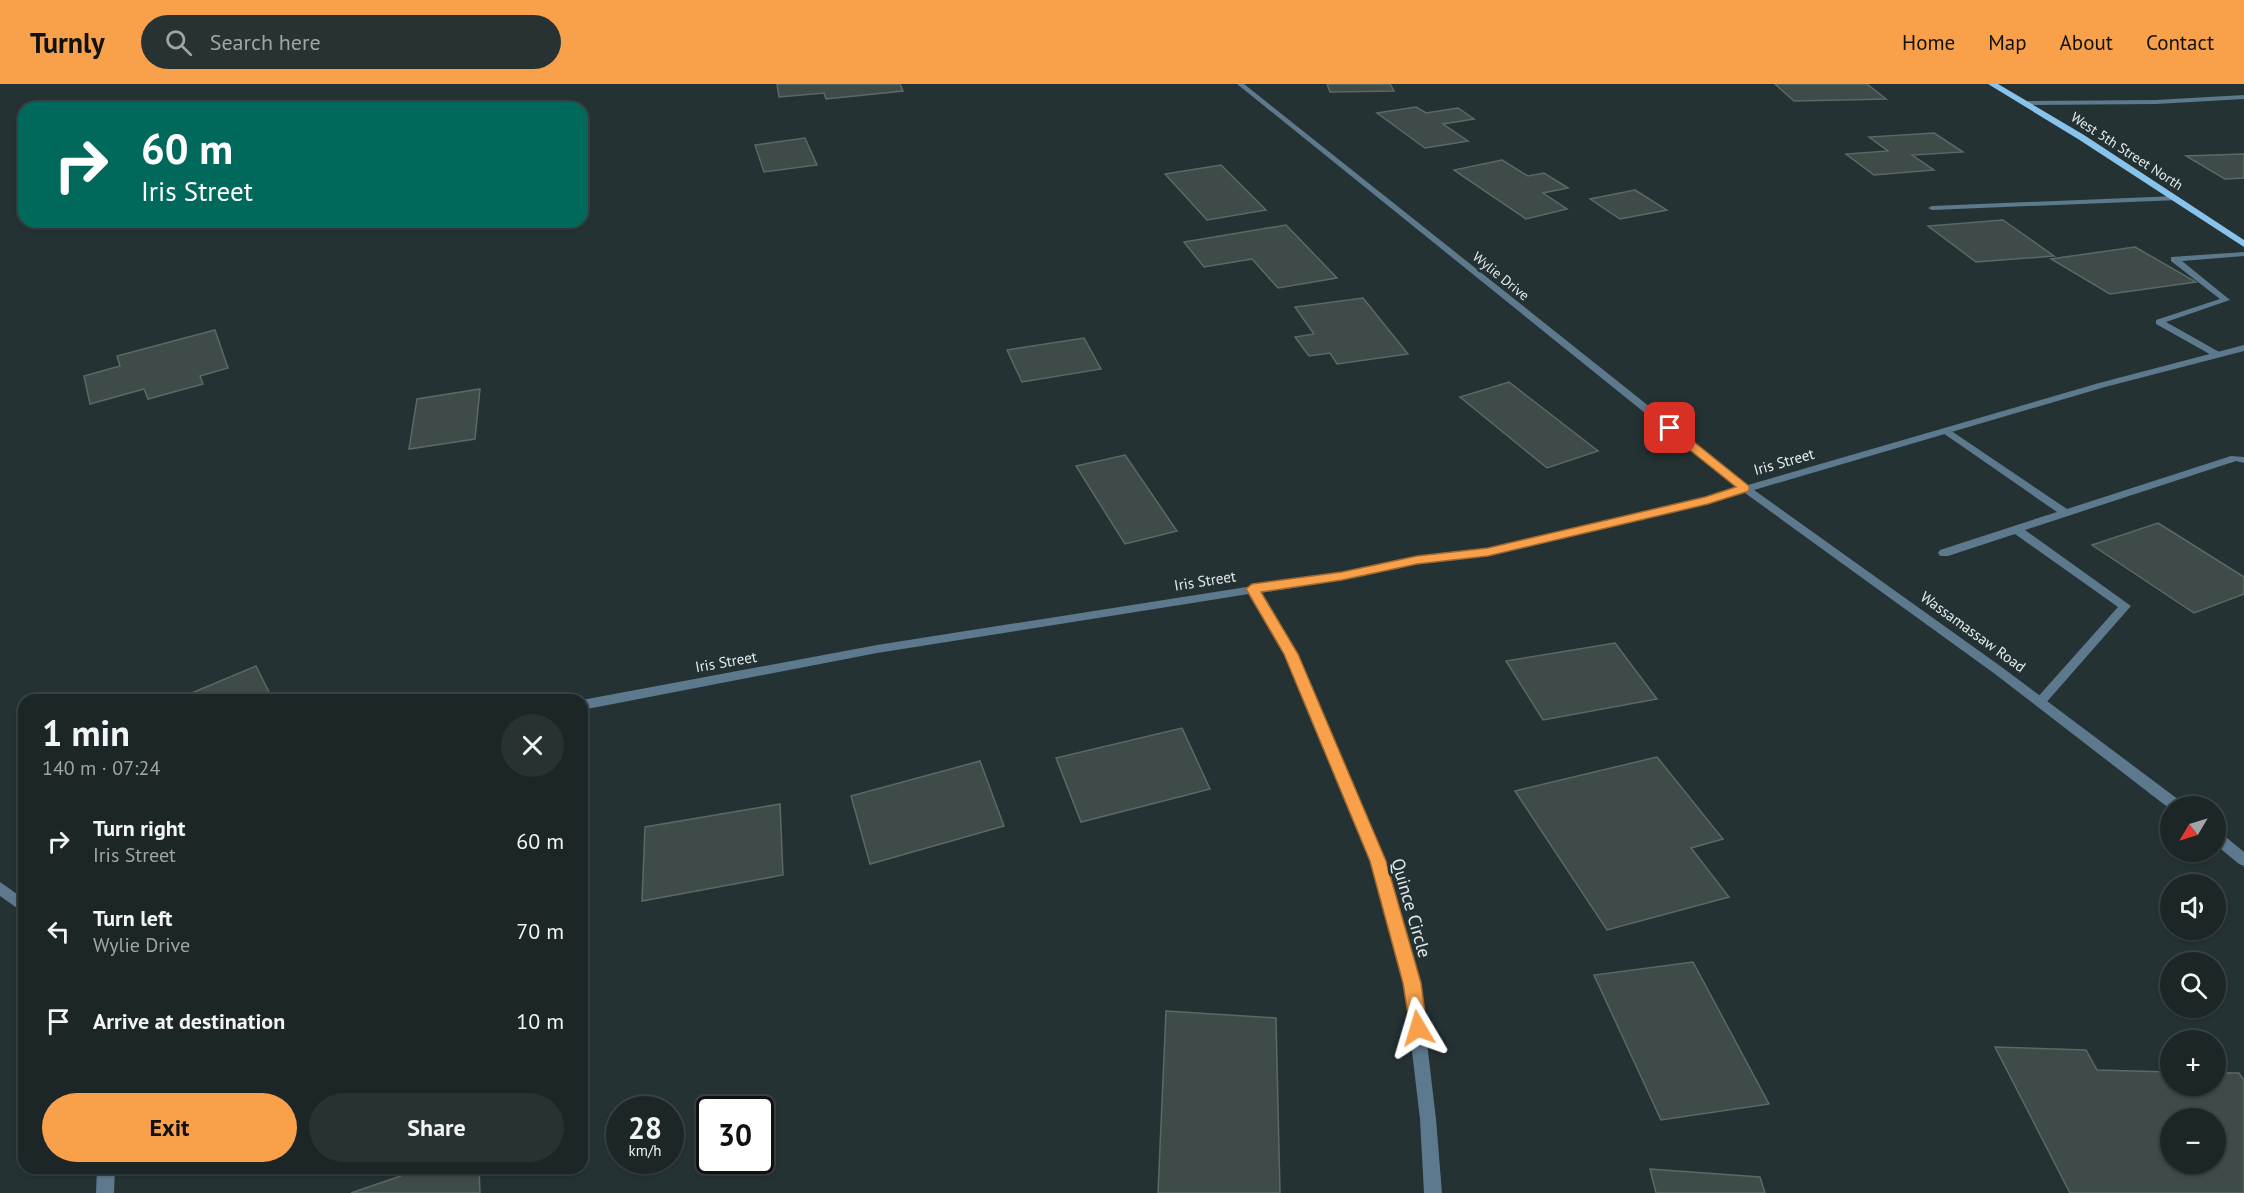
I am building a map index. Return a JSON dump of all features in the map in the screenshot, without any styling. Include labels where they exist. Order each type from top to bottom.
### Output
[{"type":"main road","name":"West 5th Street North","points":[[1992,84],[2176,198],[2244,244]]},
{"type":"street","name":"Wylie Drive","points":[[1240,84],[1745,488]]},
{"type":"street","points":[[2024,103],[2145,102],[2244,97]]},
{"type":"street","points":[[1932,208],[2176,198]]},
{"type":"street","points":[[2218,356],[2158,322],[2226,300],[2174,260],[2244,254]]},
{"type":"street","name":"Iris Street","points":[[588,704],[877,649],[1342,576],[1417,560],[1488,552],[1708,500],[2102,385],[2244,348]]},
{"type":"street","points":[[1947,431],[2065,513]]},
{"type":"street","points":[[1944,553],[2235,458],[2244,460]]},
{"type":"street","name":"Wassamassaw Road","points":[[1745,488],[2040,702],[2164,796]]},
{"type":"street","points":[[2016,529],[2125,606],[2040,702]]},
{"type":"street","name":"Quince Circle","points":[[1252,589],[1291,654],[1378,861],[1412,983],[1428,1119],[1433,1193]]},
{"type":"street","points":[[2226,845],[2244,860]]},
{"type":"street","points":[[0,888],[18,902]]},
{"type":"street","points":[[105,1174],[105,1193]]},
{"type":"building","points":[[777,84],[900,84],[903,91],[826,99],[824,93],[779,97]]},
{"type":"building","points":[[1327,84],[1390,84],[1394,91],[1330,92]]},
{"type":"building","points":[[1775,84],[1867,84],[1886,99],[1794,101]]},
{"type":"building","points":[[1416,107],[1426,113],[1458,108],[1474,119],[1443,124],[1468,141],[1425,148],[1377,113]]},
{"type":"building","points":[[1934,133],[1963,152],[1912,155],[1934,170],[1874,175],[1846,154],[1888,151],[1869,137]]},
{"type":"building","points":[[805,138],[817,165],[764,172],[755,145]]},
{"type":"building","points":[[2244,154],[2244,178],[2225,179],[2186,156]]},
{"type":"building","points":[[1502,160],[1528,176],[1544,173],[1568,188],[1543,193],[1567,209],[1526,219],[1454,170]]},
{"type":"building","points":[[1221,165],[1266,210],[1207,220],[1165,174]]},
{"type":"building","points":[[1635,190],[1667,210],[1620,219],[1590,199]]},
{"type":"building","points":[[2003,220],[2054,256],[1976,262],[1928,226]]},
{"type":"building","points":[[1286,225],[1337,278],[1278,288],[1252,259],[1204,267],[1184,242]]},
{"type":"building","points":[[2135,247],[2196,282],[2110,294],[2051,259]]},
{"type":"building","points":[[1363,298],[1408,354],[1337,364],[1330,353],[1309,356],[1295,337],[1314,334],[1295,307]]},
{"type":"building","points":[[215,330],[228,368],[200,376],[203,384],[148,399],[144,389],[90,404],[84,376],[120,366],[117,356]]},
{"type":"building","points":[[1084,338],[1101,369],[1022,382],[1007,350]]},
{"type":"building","points":[[1509,382],[1598,451],[1547,468],[1460,397]]},
{"type":"building","points":[[480,389],[475,439],[409,449],[417,399]]},
{"type":"building","points":[[1125,455],[1177,531],[1125,544],[1076,466]]},
{"type":"building","points":[[2158,523],[2244,577],[2244,594],[2194,613],[2092,545]]},
{"type":"building","points":[[1615,643],[1657,699],[1543,720],[1506,661]]},
{"type":"building","points":[[256,666],[270,694],[189,694]]},
{"type":"building","points":[[1182,728],[1210,789],[1081,822],[1056,758]]},
{"type":"building","points":[[1657,757],[1723,839],[1691,848],[1729,897],[1607,930],[1515,791]]},
{"type":"building","points":[[980,761],[1004,826],[870,864],[851,796]]},
{"type":"building","points":[[780,804],[783,875],[642,901],[645,827]]},
{"type":"building","points":[[1693,962],[1769,1104],[1661,1120],[1594,975]]},
{"type":"building","points":[[1166,1011],[1276,1018],[1280,1193],[1158,1193]]},
{"type":"building","points":[[1995,1047],[2086,1050],[2097,1070],[2160,1072],[2160,1096],[2226,1096],[2226,1073],[2239,1073],[2244,1080],[2244,1193],[2070,1193]]},
{"type":"building","points":[[1650,1169],[1760,1177],[1765,1193],[1656,1193]]},
{"type":"building","points":[[406,1174],[479,1174],[480,1193],[351,1193]]},
{"type":"route","points":[[1418,1028],[1412,983],[1378,861],[1291,654],[1252,589],[1342,576],[1417,560],[1488,552],[1708,500],[1745,488],[1670,428]]}]
